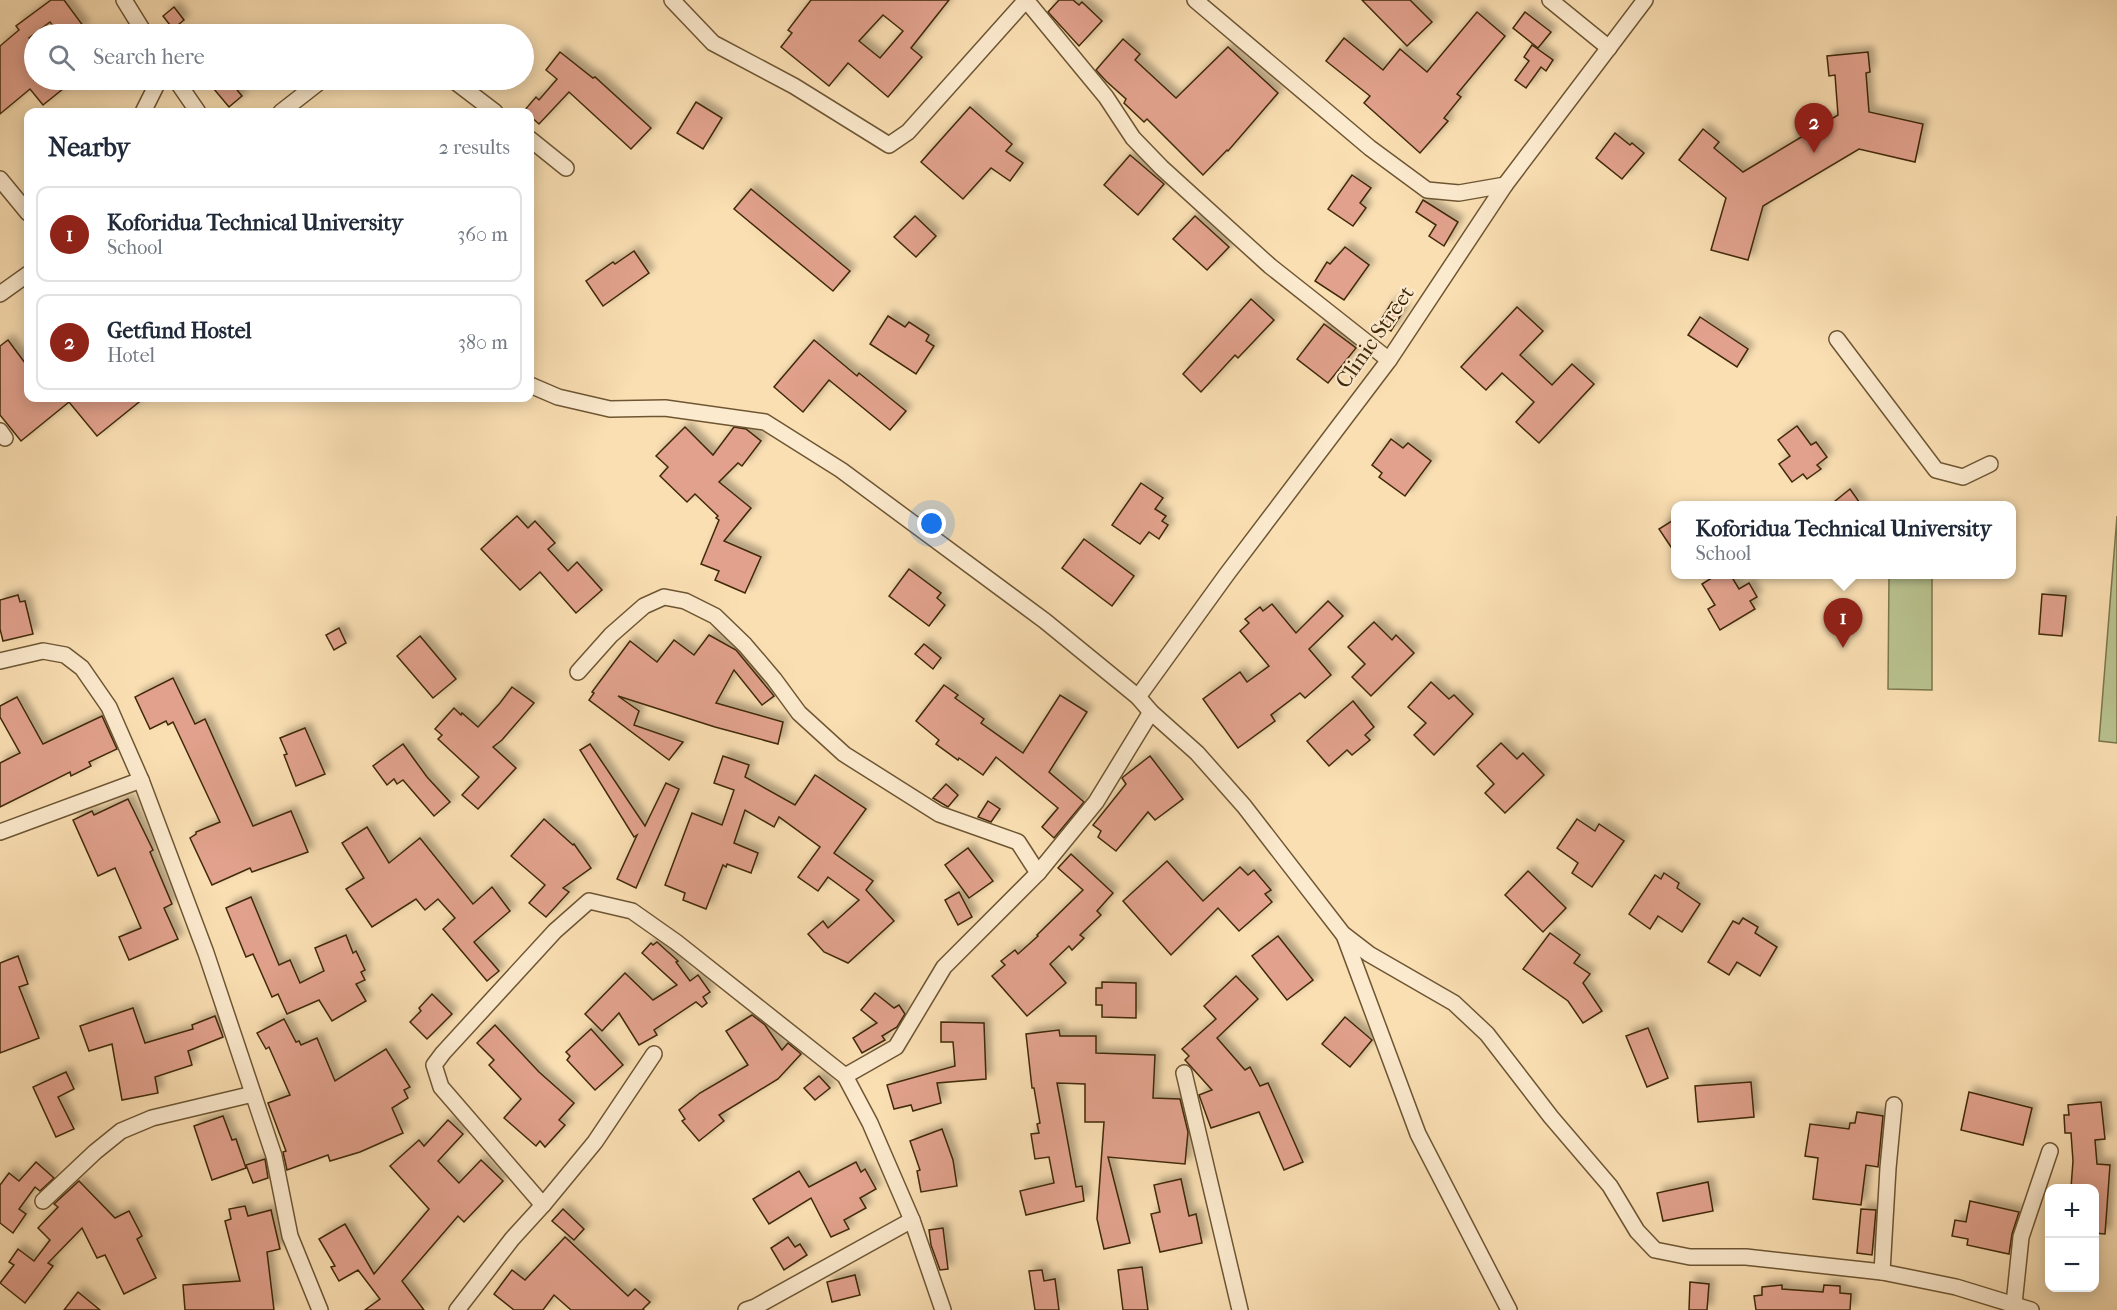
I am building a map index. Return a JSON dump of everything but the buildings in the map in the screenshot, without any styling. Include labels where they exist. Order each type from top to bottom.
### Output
[{"type":"street","points":[[124,0],[139,24]]},
{"type":"street","points":[[672,0],[713,43],[794,86],[888,145],[908,132],[1026,0],[1106,97],[1133,138],[1162,168],[1270,266],[1389,360]]},
{"type":"street","points":[[1195,0],[1370,148],[1427,190],[1459,193],[1504,185]]},
{"type":"street","points":[[1550,0],[1609,48]]},
{"type":"street","name":"Clinic Street","points":[[1138,697],[1227,574],[1389,360],[1504,185],[1645,0]]},
{"type":"street","points":[[145,108],[154,90]]},
{"type":"street","points":[[183,90],[195,108]]},
{"type":"street","points":[[286,108],[309,90]]},
{"type":"street","points":[[466,90],[490,108]]},
{"type":"street","points":[[534,142],[566,168]]},
{"type":"street","points":[[0,179],[24,205]]},
{"type":"street","points":[[0,294],[24,277]]},
{"type":"street","points":[[1837,339],[1936,470],[1963,477],[1990,464]]},
{"type":"street","points":[[534,387],[558,397],[610,409],[665,408],[765,422],[841,470],[1046,621],[1138,697],[1151,712],[1197,753],[1244,806],[1343,934],[1369,954],[1454,1003],[1487,1034],[1551,1117],[1610,1186],[1637,1231],[1655,1250],[1690,1257],[1746,1257],[1882,1272],[1956,1287],[2031,1310]]},
{"type":"street","points":[[579,672],[611,635],[644,606],[664,597],[685,601],[715,616],[745,645],[799,713],[844,754],[939,814],[1018,842],[1038,873]]},
{"type":"street","points":[[0,661],[43,651],[65,655],[82,668],[109,706],[141,780],[206,953],[274,1156],[290,1236],[320,1310]]},
{"type":"street","points":[[845,1076],[896,1047],[944,968],[1038,873],[1096,802],[1151,712]]},
{"type":"street","points":[[0,832],[141,780]]},
{"type":"street","points":[[543,1205],[441,1087],[434,1065],[555,931],[589,901],[632,911],[676,942],[845,1076],[870,1123],[912,1220],[943,1310]]},
{"type":"street","points":[[1343,934],[1418,1134],[1509,1310]]},
{"type":"street","points":[[457,1310],[595,1142],[654,1054]]},
{"type":"street","points":[[1184,1073],[1240,1310]]},
{"type":"street","points":[[43,1201],[94,1152],[121,1131],[152,1119],[253,1094]]},
{"type":"street","points":[[1882,1272],[1894,1105]]},
{"type":"street","points":[[2014,1304],[2021,1237],[2050,1151]]},
{"type":"street","points":[[746,1310],[912,1220]]},
{"type":"green space","points":[[2117,516],[2117,743],[2099,741]]},
{"type":"green space","points":[[1889,579],[1932,579],[1932,690],[1888,689]]},
{"type":"place","name":"Getfund Hostel","points":[[1814,153]]},
{"type":"place","name":"Koforidua Technical University","points":[[1843,648]]}]
